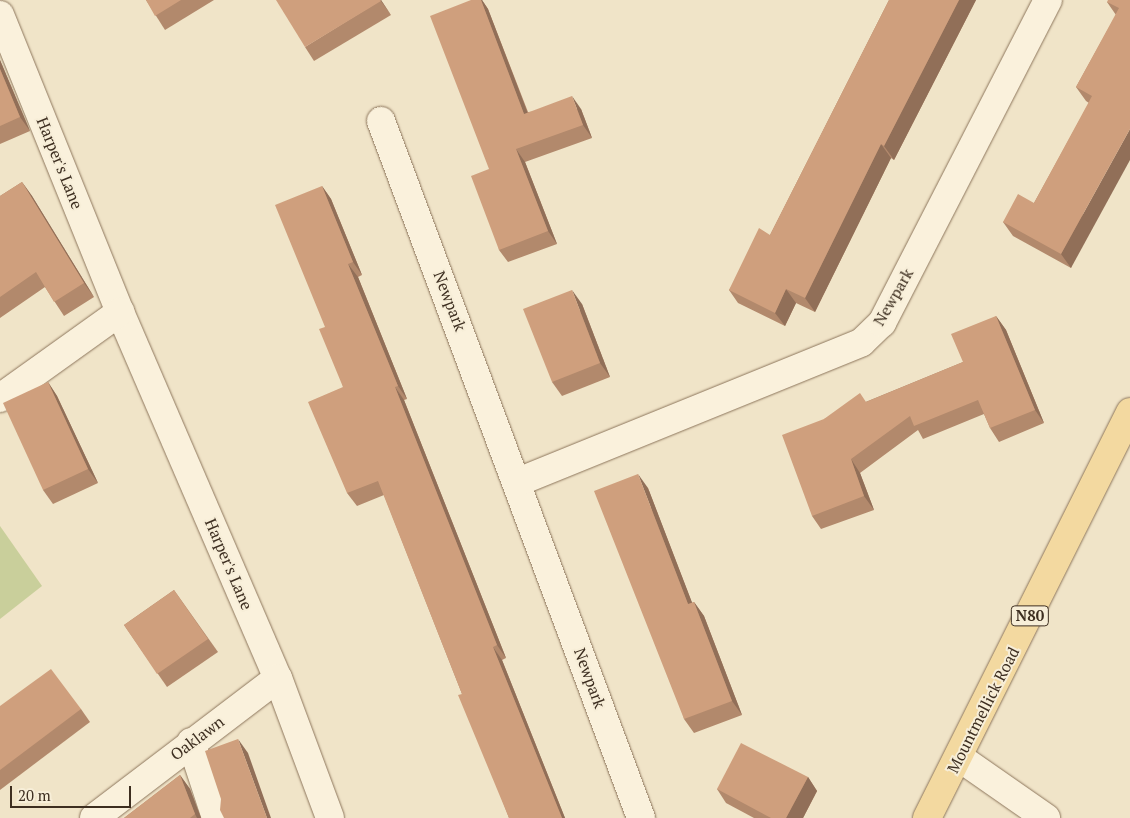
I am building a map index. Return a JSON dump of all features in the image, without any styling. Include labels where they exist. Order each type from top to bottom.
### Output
[{"type":"main road","name":"Mountmellick Road","points":[[927,818],[960,758],[1130,412]]},
{"type":"street","name":"Newpark","points":[[518,482],[862,342],[882,323],[1048,0]]},
{"type":"street","name":"Harper's Lane","points":[[0,15],[120,312],[278,678],[330,818]]},
{"type":"street","name":"Newpark","points":[[381,121],[518,482],[641,818]]},
{"type":"street","points":[[0,398],[120,312]]},
{"type":"street","name":"Oaklawn","points":[[94,818],[278,678]]},
{"type":"street","points":[[192,742],[216,818]]},
{"type":"street","points":[[960,758],[1046,818]]},
{"type":"green space","points":[[0,526],[42,586],[0,619]]},
{"type":"building","points":[[146,0],[181,0],[155,16]]},
{"type":"building","points":[[276,0],[380,0],[381,1],[305,47]]},
{"type":"building","points":[[471,0],[481,0],[524,114],[572,96],[583,125],[516,149],[548,231],[499,250],[471,176],[489,169],[430,16]]},
{"type":"building","points":[[889,0],[959,0],[884,146],[881,144],[805,298],[786,289],[775,313],[729,290],[759,228],[770,235]]},
{"type":"building","points":[[1108,0],[1130,0],[1130,129],[1061,254],[1003,222],[1018,194],[1034,203],[1092,96],[1076,87],[1119,8],[1107,2]]},
{"type":"building","points":[[0,69],[20,117],[0,126]]},
{"type":"building","points":[[22,182],[84,283],[54,302],[36,272],[0,297],[0,196]]},
{"type":"building","points":[[322,186],[353,262],[348,264],[398,386],[395,387],[497,645],[493,647],[562,818],[509,818],[458,695],[462,694],[378,481],[347,493],[308,402],[343,387],[319,329],[325,327],[275,205]]},
{"type":"building","points":[[572,290],[600,363],[552,382],[523,309]]},
{"type":"building","points":[[996,316],[1035,410],[990,428],[978,400],[914,426],[910,416],[851,459],[864,496],[812,516],[782,435],[824,419],[860,393],[866,402],[963,362],[951,334]]},
{"type":"building","points":[[48,382],[88,469],[43,490],[3,403]]},
{"type":"building","points":[[638,474],[688,604],[694,602],[732,701],[684,719],[594,491]]},
{"type":"building","points":[[174,590],[208,639],[157,674],[124,625]]},
{"type":"building","points":[[51,669],[81,709],[0,770],[0,706]]},
{"type":"building","points":[[238,739],[267,818],[224,818],[220,810],[221,799],[205,751]]},
{"type":"building","points":[[741,743],[808,777],[786,818],[771,818],[717,789]]},
{"type":"building","points":[[180,775],[195,814],[190,818],[124,818]]}]
